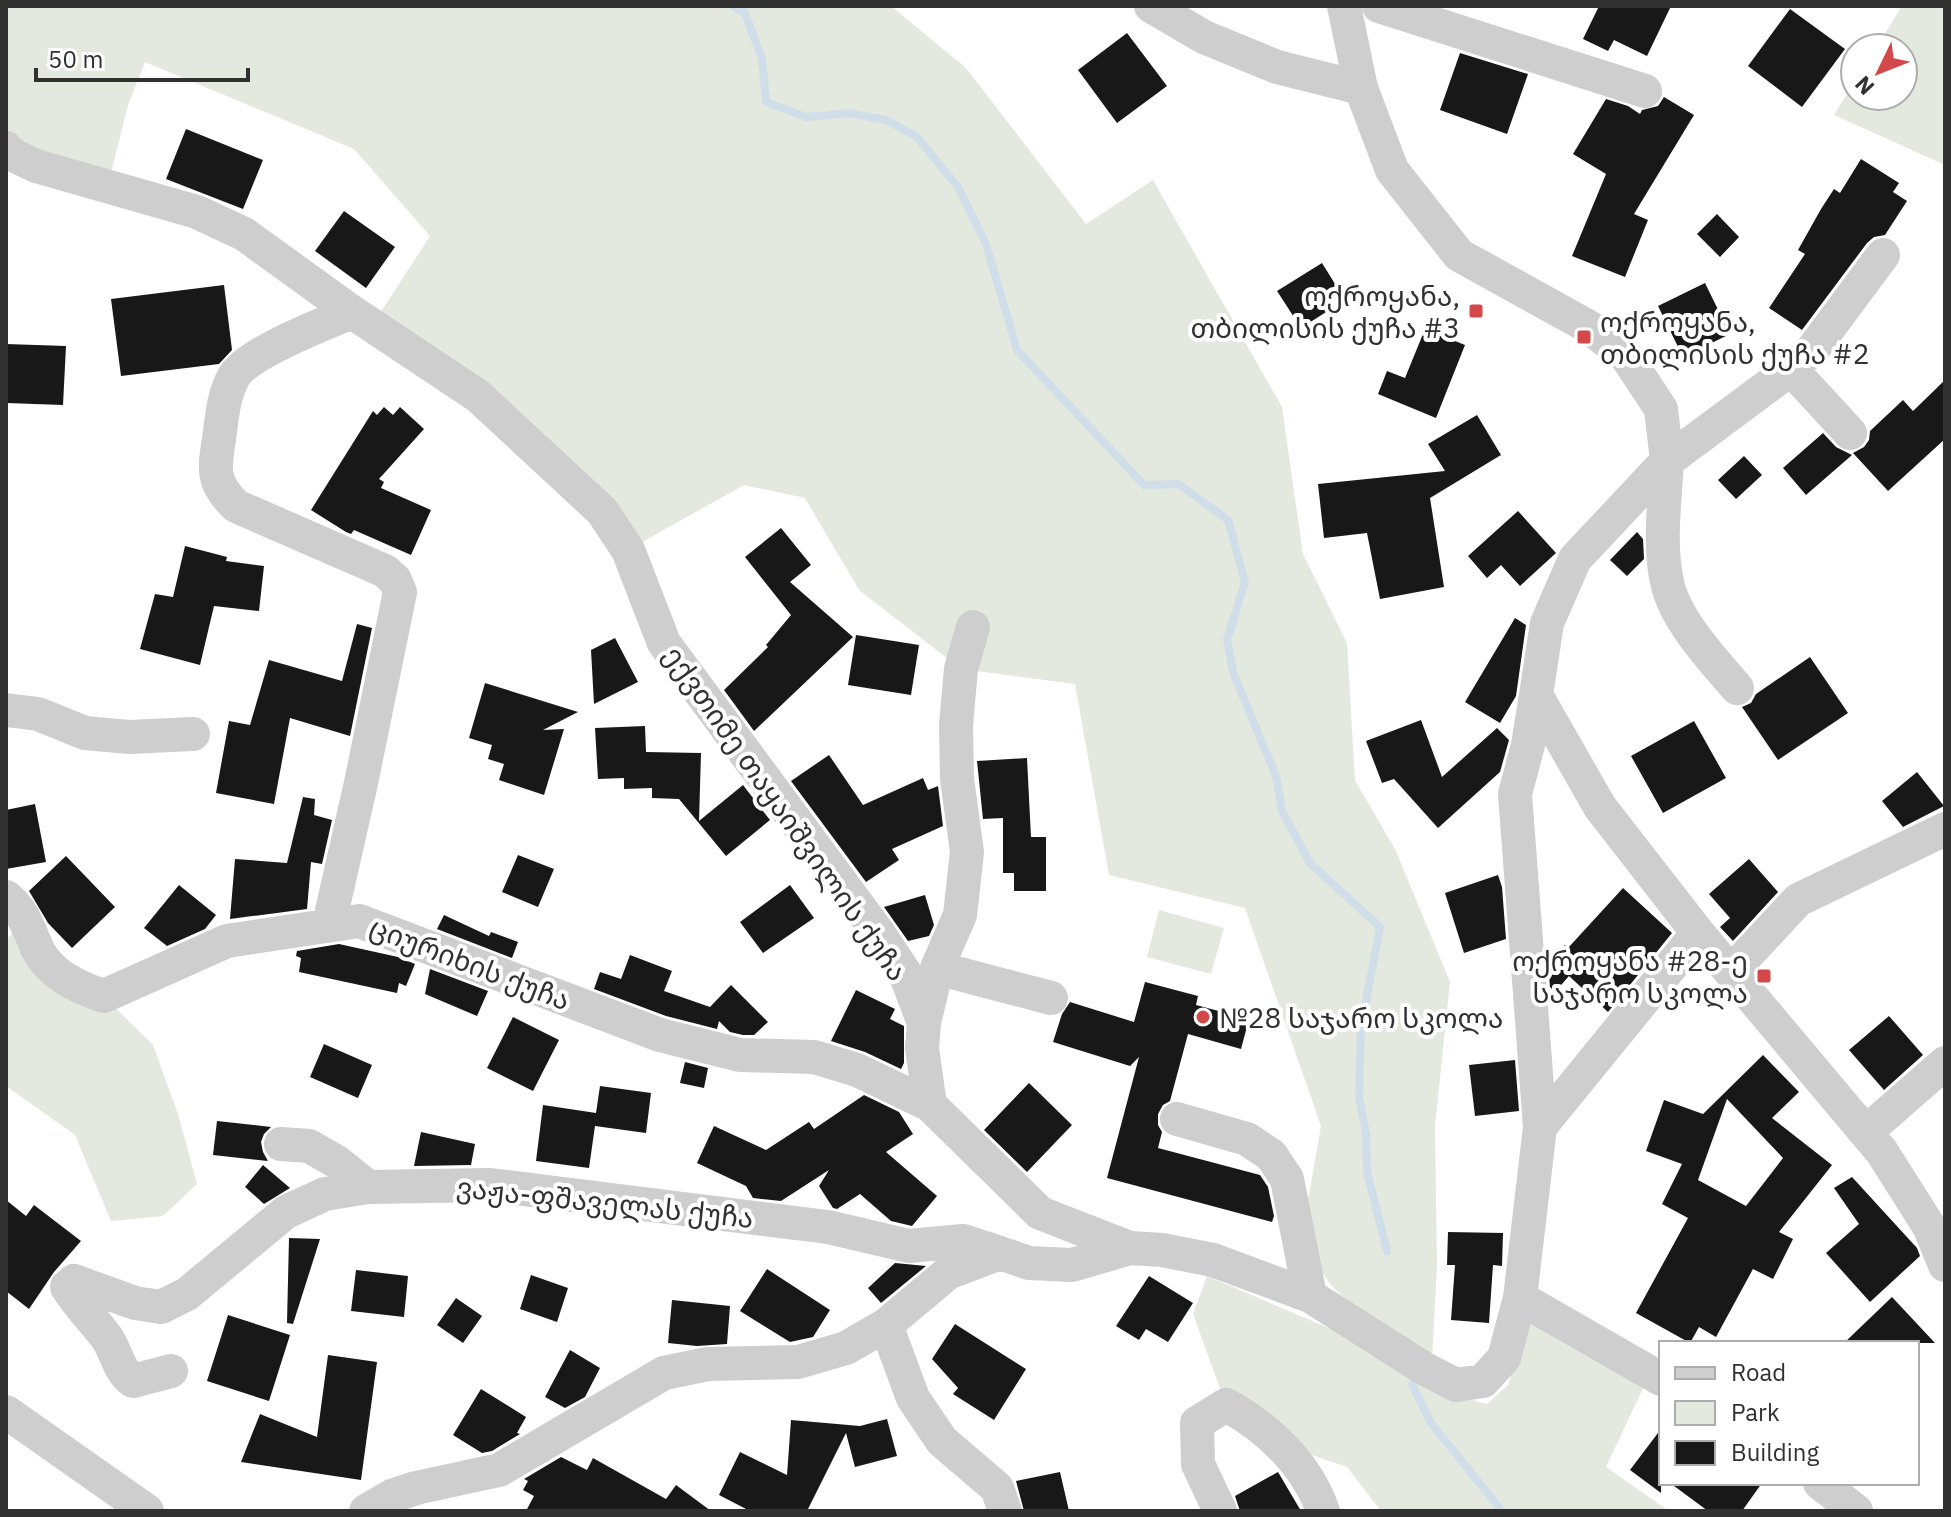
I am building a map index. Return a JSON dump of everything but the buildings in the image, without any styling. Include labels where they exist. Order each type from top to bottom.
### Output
[{"type":"street","points":[[1151,6],[1204,37],[1277,67],[1361,88]]},
{"type":"street","points":[[1344,6],[1361,88],[1392,170],[1459,255],[1589,327],[1626,356],[1661,409],[1667,461],[1663,546],[1668,587],[1703,648],[1737,688]]},
{"type":"street","points":[[1379,6],[1645,91]]},
{"type":"street","name":"ექვთიმე თაყაიშვილის ქუჩა","points":[[6,148],[13,155],[36,166],[197,212],[244,234],[352,312],[478,396],[602,511],[628,550],[664,643],[905,973],[924,1023],[922,1048],[930,1105]]},
{"type":"street","points":[[930,1105],[1040,1213],[1130,1248],[1162,1250],[1213,1260],[1310,1296],[1425,1369],[1456,1385],[1483,1381],[1504,1358],[1520,1298],[1540,1127],[1515,794],[1528,745],[1547,623],[1575,559],[1667,461],[1791,369],[1813,349],[1883,255]]},
{"type":"street","points":[[329,924],[400,592],[395,580],[385,571],[236,506],[222,492],[214,469],[225,397],[234,375],[253,358],[352,312]]},
{"type":"street","points":[[1791,369],[1850,433]]},
{"type":"street","points":[[924,1023],[937,968],[960,915],[967,852],[957,779],[956,725],[961,669],[973,627]]},
{"type":"street","points":[[1536,695],[1600,807],[1698,933],[1882,1152],[1930,1228],[1945,1265]]},
{"type":"street","points":[[6,710],[38,714],[85,733],[129,737],[193,734]]},
{"type":"street","points":[[1731,972],[1798,900],[1945,829]]},
{"type":"street","name":"ციურიხის ქუჩა","points":[[6,897],[17,905],[47,963],[79,988],[104,996],[227,941],[359,921],[660,1035],[740,1055],[814,1057],[857,1070],[930,1105]]},
{"type":"street","points":[[1540,1127],[1698,933]]},
{"type":"street","points":[[937,968],[1051,998]]},
{"type":"street","points":[[1866,1132],[1945,1063]]},
{"type":"street","points":[[1177,1119],[1247,1139],[1271,1155],[1287,1179],[1310,1296]]},
{"type":"street","points":[[281,1144],[309,1146],[337,1162],[368,1187]]},
{"type":"street","name":"ვაჟა-ფშაველას ქუჩა","points":[[171,1371],[133,1381],[124,1374],[107,1339],[79,1307],[67,1287],[74,1281],[135,1303],[161,1307],[187,1294],[286,1212],[325,1194],[368,1187],[490,1185],[828,1227],[909,1246],[963,1241],[1029,1263],[1072,1265],[1130,1248]]},
{"type":"street","points":[[366,1511],[392,1496],[416,1488],[499,1470],[664,1373],[708,1364],[798,1362],[846,1348],[886,1325],[948,1273],[1000,1253]]},
{"type":"street","points":[[1520,1298],[1659,1378]]},
{"type":"street","points":[[886,1325],[913,1398],[942,1441],[997,1488],[1005,1511]]},
{"type":"street","points":[[1220,1511],[1198,1464],[1197,1423],[1226,1405],[1250,1418],[1283,1445],[1319,1499],[1323,1511]]},
{"type":"street","points":[[6,1412],[147,1511]]},
{"type":"street","points":[[1823,1485],[1856,1511]]},
{"type":"green space","points":[[6,6],[891,6],[966,68],[1086,224],[1153,180],[1282,407],[1303,554],[1347,643],[1355,780],[1396,851],[1450,982],[1435,1126],[1437,1266],[1432,1361],[1369,1322],[1330,1284],[1301,1241],[1321,1126],[1245,908],[1109,875],[1075,684],[961,669],[859,590],[805,498],[744,485],[628,550],[373,324],[430,236],[354,149],[145,62],[128,105],[108,185],[6,148]]},
{"type":"green space","points":[[1895,6],[1945,6],[1945,165],[1834,115],[1839,107],[1839,112],[1919,112],[1919,32],[1886,32],[1900,9]]},
{"type":"green space","points":[[1159,910],[1224,928],[1211,974],[1147,957]]},
{"type":"green space","points":[[24,918],[153,1045],[178,1114],[197,1184],[163,1216],[111,1221],[75,1135],[6,1086],[6,941]]},
{"type":"green space","points":[[1207,1276],[1331,1329],[1443,1392],[1487,1404],[1508,1385],[1530,1314],[1646,1382],[1606,1467],[1669,1511],[1381,1511],[1347,1467],[1283,1445],[1226,1405],[1193,1314]]},
{"type":"waterway","points":[[733,6],[745,13],[762,59],[766,102],[806,117],[849,113],[886,120],[917,137],[958,187],[986,244],[1017,350],[1144,485],[1179,484],[1228,520],[1245,582],[1227,640],[1234,675],[1276,776],[1282,811],[1310,863],[1380,927],[1361,1028],[1359,1097],[1366,1132],[1367,1172],[1387,1251]]},
{"type":"waterway","points":[[1412,1384],[1431,1423],[1502,1511]]},
{"type":"place","name":"ოქროყანა, თბილისის ქუჩა #3","points":[[1476,311]]},
{"type":"place","name":"ოქროყანა, თბილისის ქუჩა #2","points":[[1584,337]]},
{"type":"place","name":"ოქროყანა #28-ე საჯარო სკოლა","points":[[1764,976]]},
{"type":"place","name":"№28 საჯარო სკოლა","points":[[1203,1017]]}]
